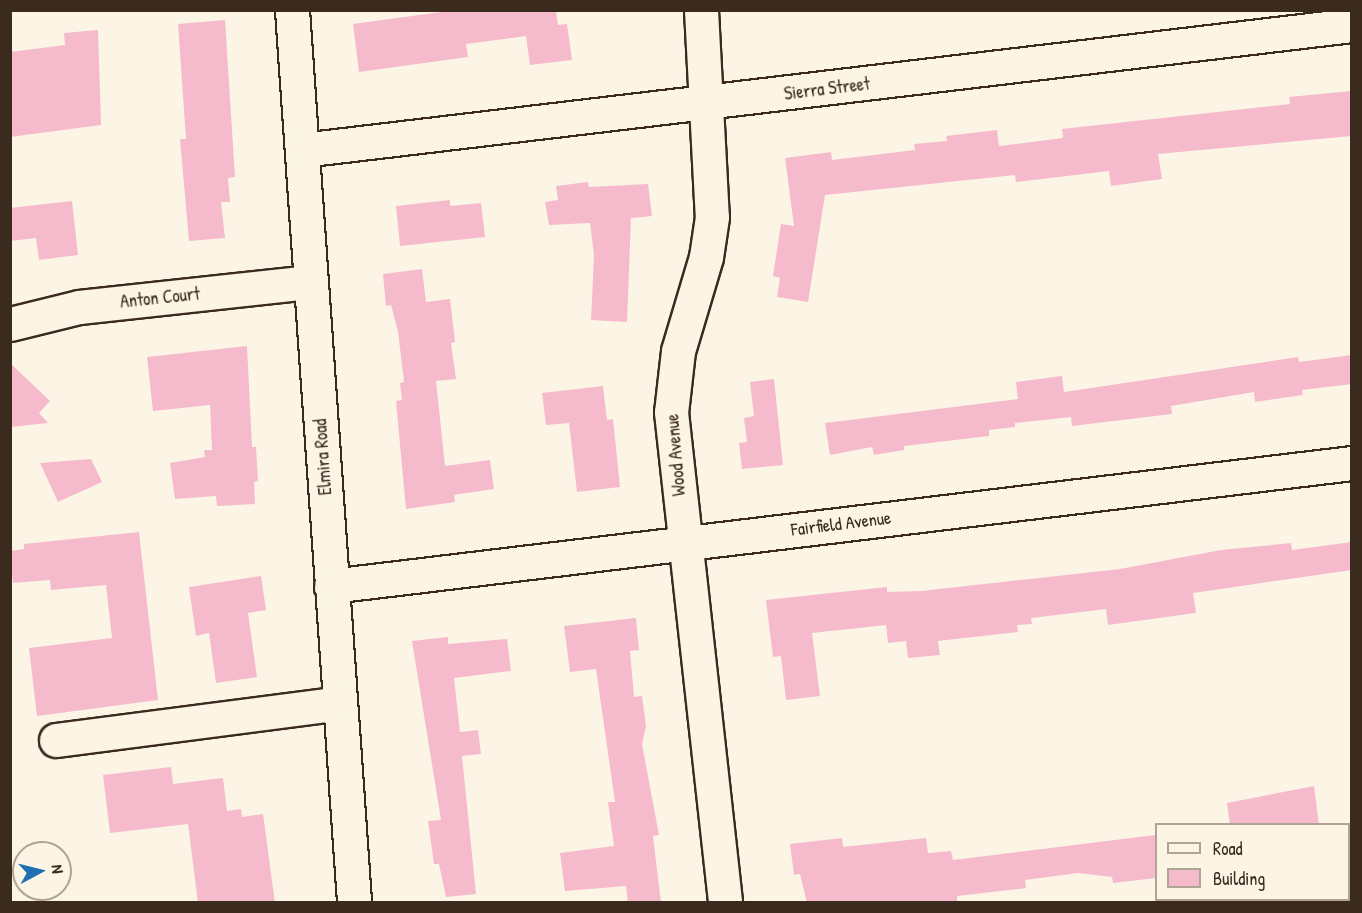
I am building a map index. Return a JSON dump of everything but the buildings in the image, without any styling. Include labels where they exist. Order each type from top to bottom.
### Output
[{"type":"street","name":"Elmira Road","points":[[292,10],[354,903]]},
{"type":"street","name":"Wood Avenue","points":[[701,10],[712,217],[706,257],[678,351],[671,412],[683,543],[725,903]]},
{"type":"street","name":"Sierra Street","points":[[302,150],[1352,26]]},
{"type":"street","name":"Anton Court","points":[[10,324],[79,307],[311,282]]},
{"type":"street","name":"Fairfield Avenue","points":[[331,586],[1352,463]]},
{"type":"street","points":[[56,740],[340,703]]}]
